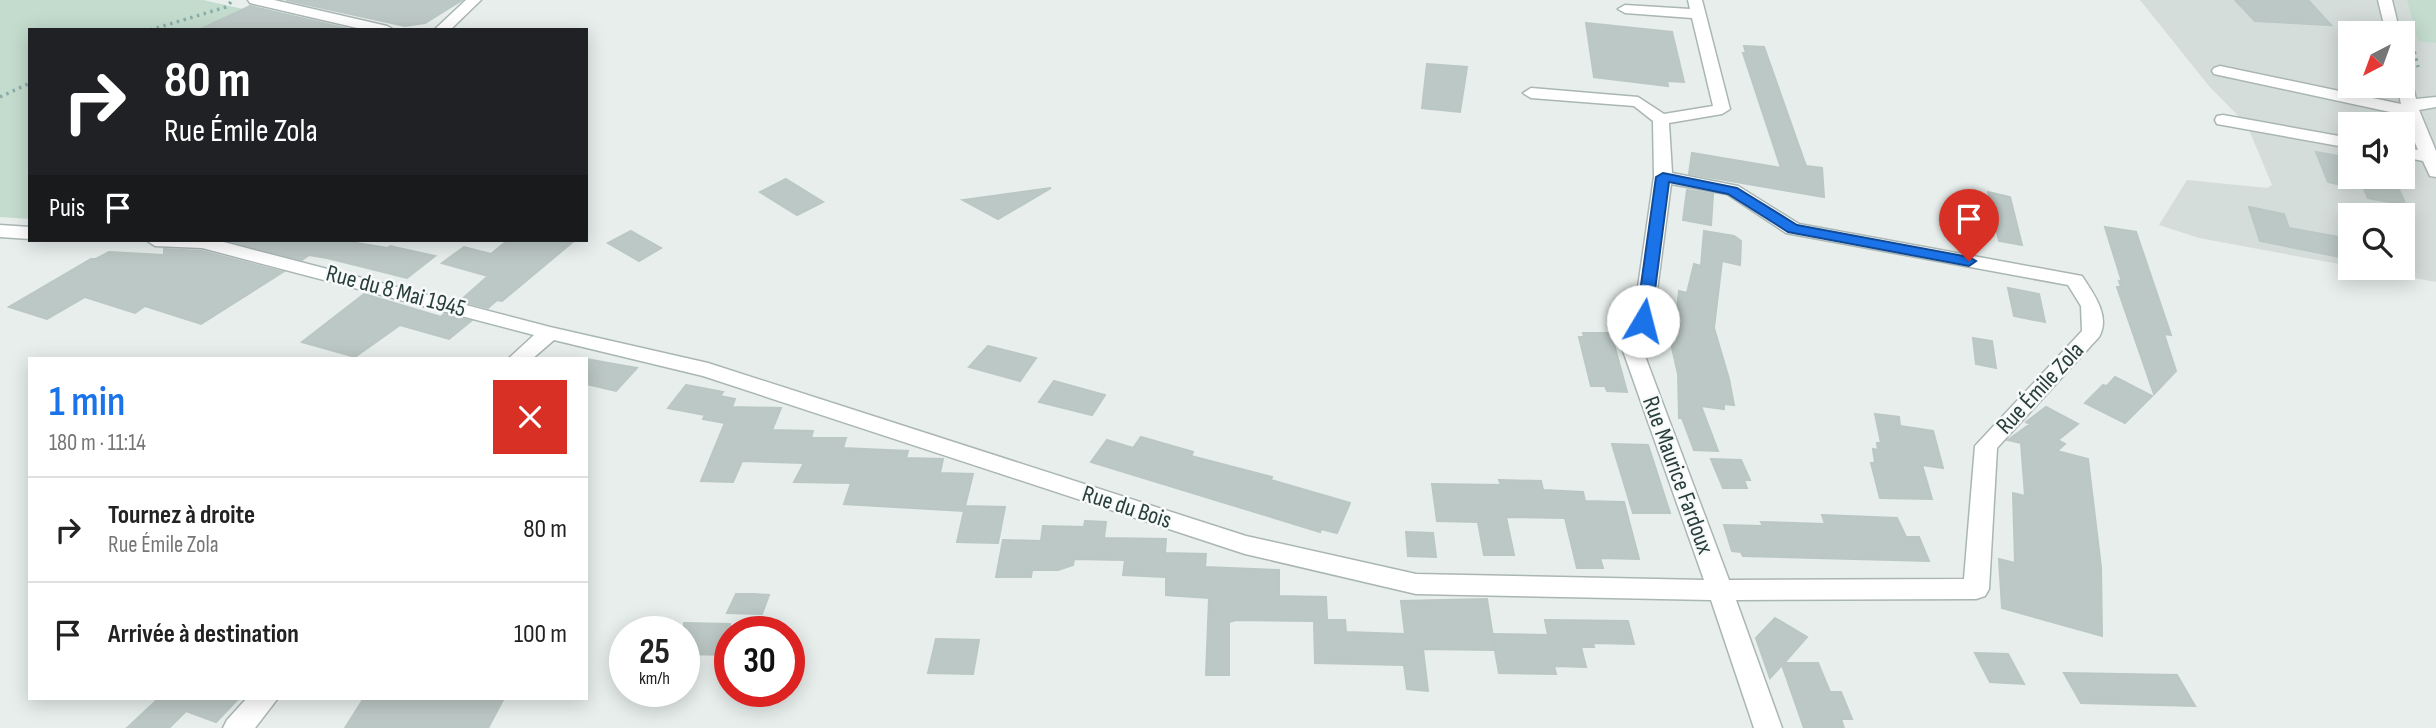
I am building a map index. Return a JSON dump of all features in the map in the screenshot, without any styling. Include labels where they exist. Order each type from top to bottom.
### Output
[{"type":"street","points":[[255,0],[378,28]]},
{"type":"street","points":[[443,28],[474,0]]},
{"type":"street","points":[[2385,0],[2390,21]]},
{"type":"street","points":[[1531,93],[1638,102],[1661,119],[1722,109],[1697,7],[1625,9]]},
{"type":"street","points":[[2220,71],[2411,109],[2420,103],[2436,102]]},
{"type":"street","points":[[2408,98],[2434,166]]},
{"type":"street","name":"Rue Maurice Fardoux","points":[[1661,119],[1663,177],[1643,321],[1632,348],[1768,728]]},
{"type":"street","points":[[2223,120],[2338,141]]},
{"type":"street","points":[[2415,157],[2434,166]]},
{"type":"street","name":"Rue Émile Zola","points":[[1663,177],[1732,190],[1793,229],[2075,280],[2091,306],[2092,332],[1986,446],[1976,589],[1720,590]]},
{"type":"street","points":[[0,231],[28,233]]},
{"type":"street","name":"Rue du 8 Mai 1945","points":[[208,242],[550,333]]},
{"type":"street","points":[[520,357],[550,333]]},
{"type":"street","name":"Rue du Bois","points":[[550,333],[708,370],[1245,545],[1416,584],[1720,590]]},
{"type":"street","points":[[237,728],[263,700]]},
{"type":"path","points":[[157,28],[226,7],[233,0]]},
{"type":"path","points":[[0,97],[28,84]]},
{"type":"shaded area","points":[[2140,0],[2436,0],[2436,282],[2415,278],[2415,203],[2338,203],[2338,264],[2199,238],[2159,225],[2187,180],[2267,188],[2272,185],[2247,125],[2209,86]]},
{"type":"green space","points":[[0,0],[203,0],[327,28],[28,28],[28,219],[0,217]]},
{"type":"green space","points":[[2407,0],[2436,0],[2436,43],[2418,41],[2415,21],[2413,21]]},
{"type":"building","points":[[286,0],[462,0],[425,23],[405,26]]},
{"type":"building","points":[[2235,0],[2308,0],[2331,25],[2255,21]]},
{"type":"building","points":[[250,6],[344,28],[203,28]]},
{"type":"building","points":[[1586,23],[1672,32],[1684,82],[1667,81],[1668,86],[1594,77]]},
{"type":"building","points":[[1744,46],[1764,47],[1806,166],[1822,168],[1824,197],[1689,174],[1692,153],[1781,168],[1743,53],[1746,53]]},
{"type":"building","points":[[1427,64],[1467,67],[1460,112],[1422,108]]},
{"type":"building","points":[[2316,152],[2338,156],[2338,184],[2328,182]]},
{"type":"building","points":[[786,179],[823,202],[797,215],[760,192]]},
{"type":"building","points":[[1051,188],[998,219],[963,200]]},
{"type":"building","points":[[2364,189],[2399,189],[2405,203],[2395,203],[2368,198]]},
{"type":"building","points":[[1687,190],[1713,194],[1711,225],[1683,220]]},
{"type":"building","points":[[1988,192],[2010,197],[2022,245],[1999,241]]},
{"type":"building","points":[[2249,207],[2284,214],[2289,228],[2338,237],[2338,257],[2260,241]]},
{"type":"building","points":[[2105,227],[2136,232],[2171,335],[2164,334],[2176,371],[2154,394],[2117,287],[2121,287],[2119,281],[2122,282]]},
{"type":"building","points":[[631,231],[661,248],[639,261],[608,243]]},
{"type":"building","points":[[1704,231],[1734,236],[1741,241],[1740,265],[1722,261],[1714,328],[1734,405],[1724,404],[1724,409],[1701,406],[1718,451],[1694,450],[1682,418],[1679,418],[1678,374],[1667,326],[1675,327],[1679,291],[1687,293],[1694,264],[1701,266]]},
{"type":"building","points":[[233,242],[350,242],[388,248],[390,246],[435,256],[407,278],[327,258],[309,255],[302,260]]},
{"type":"building","points":[[506,242],[573,242],[502,301],[497,300],[488,308],[460,301],[488,276],[442,263],[464,247],[491,254]]},
{"type":"building","points":[[164,249],[202,251],[283,272],[201,324],[145,306],[135,313],[85,297],[47,319],[9,307],[91,259],[109,252],[164,255]]},
{"type":"building","points":[[2008,288],[2039,294],[2045,322],[2014,316]]},
{"type":"building","points":[[364,294],[441,317],[444,314],[471,321],[449,339],[400,325],[355,357],[302,342]]},
{"type":"building","points":[[1583,333],[1611,333],[1627,392],[1607,391],[1605,386],[1591,386],[1579,337],[1584,337]]},
{"type":"building","points":[[1973,338],[1992,341],[1996,368],[1976,364]]},
{"type":"building","points":[[988,346],[1036,358],[1020,381],[969,367]]},
{"type":"building","points":[[588,359],[637,368],[616,391],[588,384]]},
{"type":"building","points":[[2115,377],[2152,396],[2125,423],[2085,403]]},
{"type":"building","points":[[1054,381],[1105,395],[1092,415],[1039,402]]},
{"type":"building","points":[[686,385],[723,392],[720,396],[735,399],[732,407],[781,408],[772,430],[813,431],[811,438],[846,438],[843,448],[908,451],[906,458],[943,459],[940,473],[973,474],[965,506],[1005,507],[998,543],[957,542],[964,511],[844,504],[851,483],[794,482],[804,463],[742,461],[733,482],[701,481],[729,413],[724,423],[703,419],[705,415],[668,408]]},
{"type":"building","points":[[2046,407],[2078,424],[2058,440],[2065,444],[2057,451],[2088,459],[2101,567],[2102,636],[2002,608],[1999,559],[2015,563],[2013,493],[2025,496],[2021,443],[2008,440],[2030,424],[2026,422]]},
{"type":"building","points":[[1875,414],[1899,417],[1900,426],[1933,431],[1943,468],[1922,465],[1932,499],[1880,498],[1871,463],[1875,463],[1873,449],[1878,450],[1877,443],[1881,443]]},
{"type":"building","points":[[1141,437],[1193,452],[1191,456],[1272,477],[1271,480],[1350,503],[1337,533],[1321,529],[1320,532],[1091,462],[1107,440],[1133,448]]},
{"type":"building","points":[[1612,444],[1648,445],[1670,513],[1633,513]]},
{"type":"building","points":[[1711,459],[1741,460],[1750,480],[1744,480],[1747,488],[1723,488]]},
{"type":"building","points":[[1499,480],[1541,481],[1543,490],[1583,492],[1585,501],[1624,502],[1639,559],[1600,558],[1603,568],[1577,568],[1565,518],[1506,517],[1514,555],[1484,555],[1478,522],[1437,521],[1432,484],[1501,485]]},
{"type":"building","points":[[1822,515],[1897,518],[1906,537],[1919,537],[1929,561],[1743,556],[1741,552],[1732,551],[1724,525],[1763,526],[1761,522],[1825,524]]},
{"type":"building","points":[[1085,521],[1106,522],[1104,538],[1166,539],[1165,553],[1206,554],[1205,567],[1279,570],[1279,596],[1326,597],[1327,620],[1345,620],[1346,632],[1405,634],[1401,601],[1487,599],[1495,650],[1423,649],[1428,691],[1407,689],[1404,665],[1315,663],[1314,621],[1236,620],[1229,622],[1229,675],[1206,675],[1209,598],[1166,595],[1166,577],[1123,575],[1125,560],[1074,559],[1073,565],[1058,570],[1032,570],[1031,577],[996,577],[1003,540],[1041,541],[1043,526],[1084,527]]},
{"type":"building","points":[[1406,532],[1433,533],[1436,557],[1408,556]]},
{"type":"building","points":[[736,594],[769,595],[762,614],[727,613]]},
{"type":"building","points":[[1775,618],[1807,637],[1784,663],[1818,663],[1830,692],[1841,692],[1852,719],[1841,719],[1844,728],[1804,728],[1782,665],[1770,678],[1756,638]]},
{"type":"building","points":[[1545,620],[1628,621],[1634,644],[1593,643],[1594,647],[1581,647],[1586,667],[1554,666],[1556,674],[1499,673],[1492,634],[1548,635]]},
{"type":"building","points":[[700,623],[714,624],[714,655],[700,654]]},
{"type":"building","points":[[936,639],[979,640],[973,674],[928,673]]},
{"type":"building","points":[[1975,653],[2008,654],[2024,684],[1990,682]]},
{"type":"building","points":[[2064,673],[2177,675],[2195,706],[2081,703]]},
{"type":"building","points":[[157,700],[237,700],[216,722],[186,711],[169,728],[127,728]]},
{"type":"building","points":[[363,700],[503,700],[488,728],[345,728]]},
{"type":"route","points":[[1643,321],[1663,177],[1732,190],[1793,229],[1969,261]]}]
